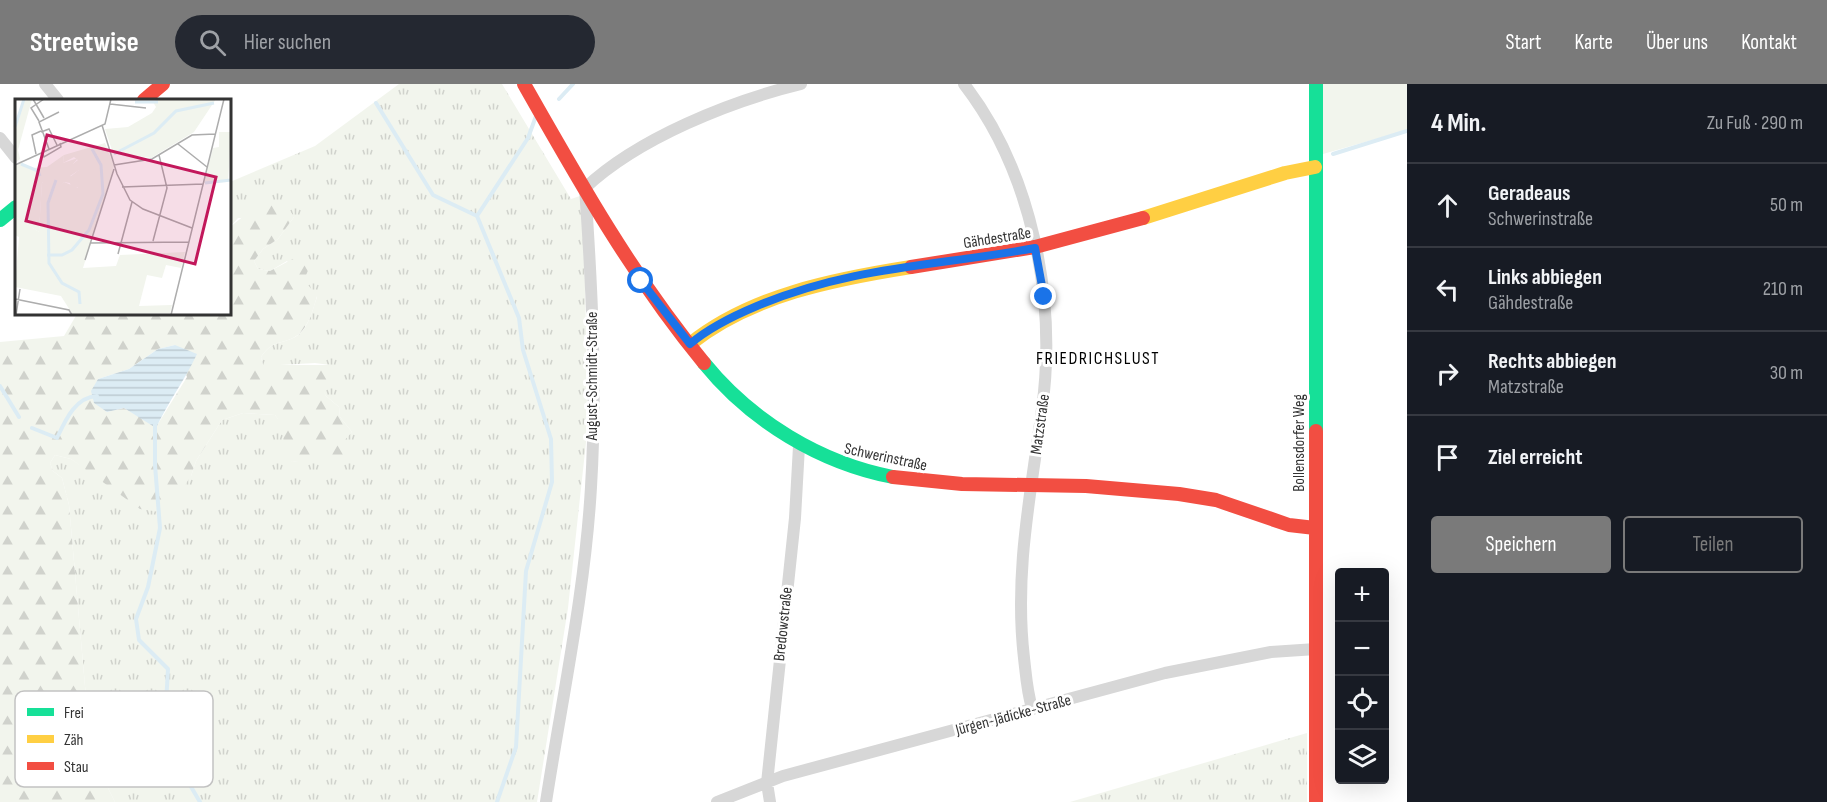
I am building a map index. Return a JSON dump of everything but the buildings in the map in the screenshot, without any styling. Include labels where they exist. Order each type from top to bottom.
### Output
[{"type":"street","points":[[45,84],[57,99]]},
{"type":"street","points":[[145,99],[163,84]]},
{"type":"street","name":"Schwerinstraße","points":[[524,84],[624,257],[690,344],[736,396],[774,429],[799,446],[847,467],[894,477],[921,481],[1166,492],[1216,500],[1298,528],[1315,528]]},
{"type":"street","points":[[585,188],[648,144],[680,127],[731,105],[801,84]]},
{"type":"street","name":"Matzstraße","points":[[964,84],[989,120],[1016,179],[1035,248],[1044,297],[1046,349],[1042,408],[1029,486],[1021,606],[1022,638],[1032,708]]},
{"type":"street","name":"Bollensdorfer Weg","points":[[1316,84],[1316,802]]},
{"type":"street","points":[[0,138],[15,157]]},
{"type":"street","name":"Gähdestraße","points":[[690,344],[705,331],[747,310],[824,282],[895,267],[978,258],[1035,248],[1315,167]]},
{"type":"street","name":"August-Schmidt-Straße","points":[[546,802],[565,692],[591,486],[590,263],[585,188]]},
{"type":"street","points":[[0,220],[15,208]]},
{"type":"street","name":"Bredowstraße","points":[[771,802],[767,783],[795,518],[799,446]]},
{"type":"street","name":"Jürgen-Jädicke-Straße","points":[[717,802],[783,776],[1032,708],[1233,658],[1271,652],[1316,650]]},
{"type":"green space","points":[[399,84],[502,84],[571,199],[583,195],[588,424],[568,608],[537,802],[115,802],[108,787],[213,787],[213,691],[85,691],[69,505],[62,478],[53,471],[50,463],[55,455],[71,459],[118,490],[191,476],[196,461],[222,420],[243,413],[275,415],[283,426],[292,462],[325,452],[352,432],[340,417],[339,407],[326,396],[321,387],[330,365],[315,363],[263,366],[261,357],[268,348],[293,338],[302,331],[309,321],[317,297],[287,261],[270,271],[258,269],[254,261],[263,249],[278,239],[294,217],[238,218],[231,226],[231,182],[315,146]]},
{"type":"green space","points":[[1323,84],[1407,84],[1407,130],[1323,154]]},
{"type":"green space","points":[[278,202],[286,204],[294,217],[278,239],[263,249],[254,261],[258,269],[270,271],[302,254],[312,261],[304,280],[317,296],[303,330],[293,338],[268,348],[261,357],[263,365],[330,365],[333,373],[328,383],[322,387],[326,396],[339,407],[340,417],[352,432],[343,442],[351,447],[349,456],[292,462],[288,457],[281,427],[275,415],[243,413],[222,420],[196,461],[191,476],[166,513],[140,509],[71,459],[55,455],[50,463],[53,471],[62,478],[69,505],[85,691],[15,691],[15,787],[108,787],[115,802],[0,802],[0,342],[64,336],[76,315],[231,315],[231,226],[255,207]],"holes":[[[175,345],[187,377],[156,427],[124,408],[107,412],[94,402],[92,391],[98,379],[129,369],[158,349]]]},
{"type":"green space","points":[[1307,733],[1307,802],[1070,802]]},
{"type":"shaded area","points":[[175,345],[197,354],[156,428],[124,408],[107,412],[94,403],[91,391],[98,379],[129,369],[158,349]]},
{"type":"waterway","points":[[559,99],[573,84]]},
{"type":"waterway","points":[[376,103],[433,195],[477,216],[519,318],[523,350],[551,439],[552,482],[526,571],[516,747],[497,802]]},
{"type":"waterway","points":[[477,216],[528,138],[536,116]]},
{"type":"waterway","points":[[1333,154],[1407,131]]},
{"type":"waterway","points":[[0,386],[19,417]]},
{"type":"waterway","points":[[32,428],[57,438],[67,418],[77,405],[89,397],[97,396]]},
{"type":"waterway","points":[[155,424],[155,465],[160,528],[148,587],[136,619],[139,640],[168,669],[167,691]]},
{"type":"waterway","points":[[191,787],[200,802]]},
{"type":"traffic: fast","points":[[1316,84],[1316,431]]},
{"type":"traffic: fast","points":[[0,220],[15,208]]},
{"type":"traffic: fast","points":[[704,363],[743,403],[765,421],[789,436],[839,461],[893,477]]},
{"type":"traffic: slow","points":[[1143,218],[1285,173],[1315,167]]},
{"type":"traffic: slow","points":[[690,344],[714,327],[767,301],[853,277],[911,267]]},
{"type":"traffic: jam","points":[[145,99],[163,84]]},
{"type":"traffic: jam","points":[[524,84],[630,263],[704,363]]},
{"type":"traffic: jam","points":[[911,267],[1035,247],[1143,218]]},
{"type":"traffic: jam","points":[[1316,431],[1316,802]]},
{"type":"traffic: jam","points":[[893,477],[962,484],[1086,486],[1179,494],[1216,500],[1289,525],[1315,528]]},
{"type":"district","name":"FRIEDRICHSLUST","points":[[1098,358]]},
{"type":"route","points":[[641,281],[664,314],[690,344],[705,331],[747,310],[824,282],[853,274],[895,267],[978,258],[1035,248],[1044,297]]}]
